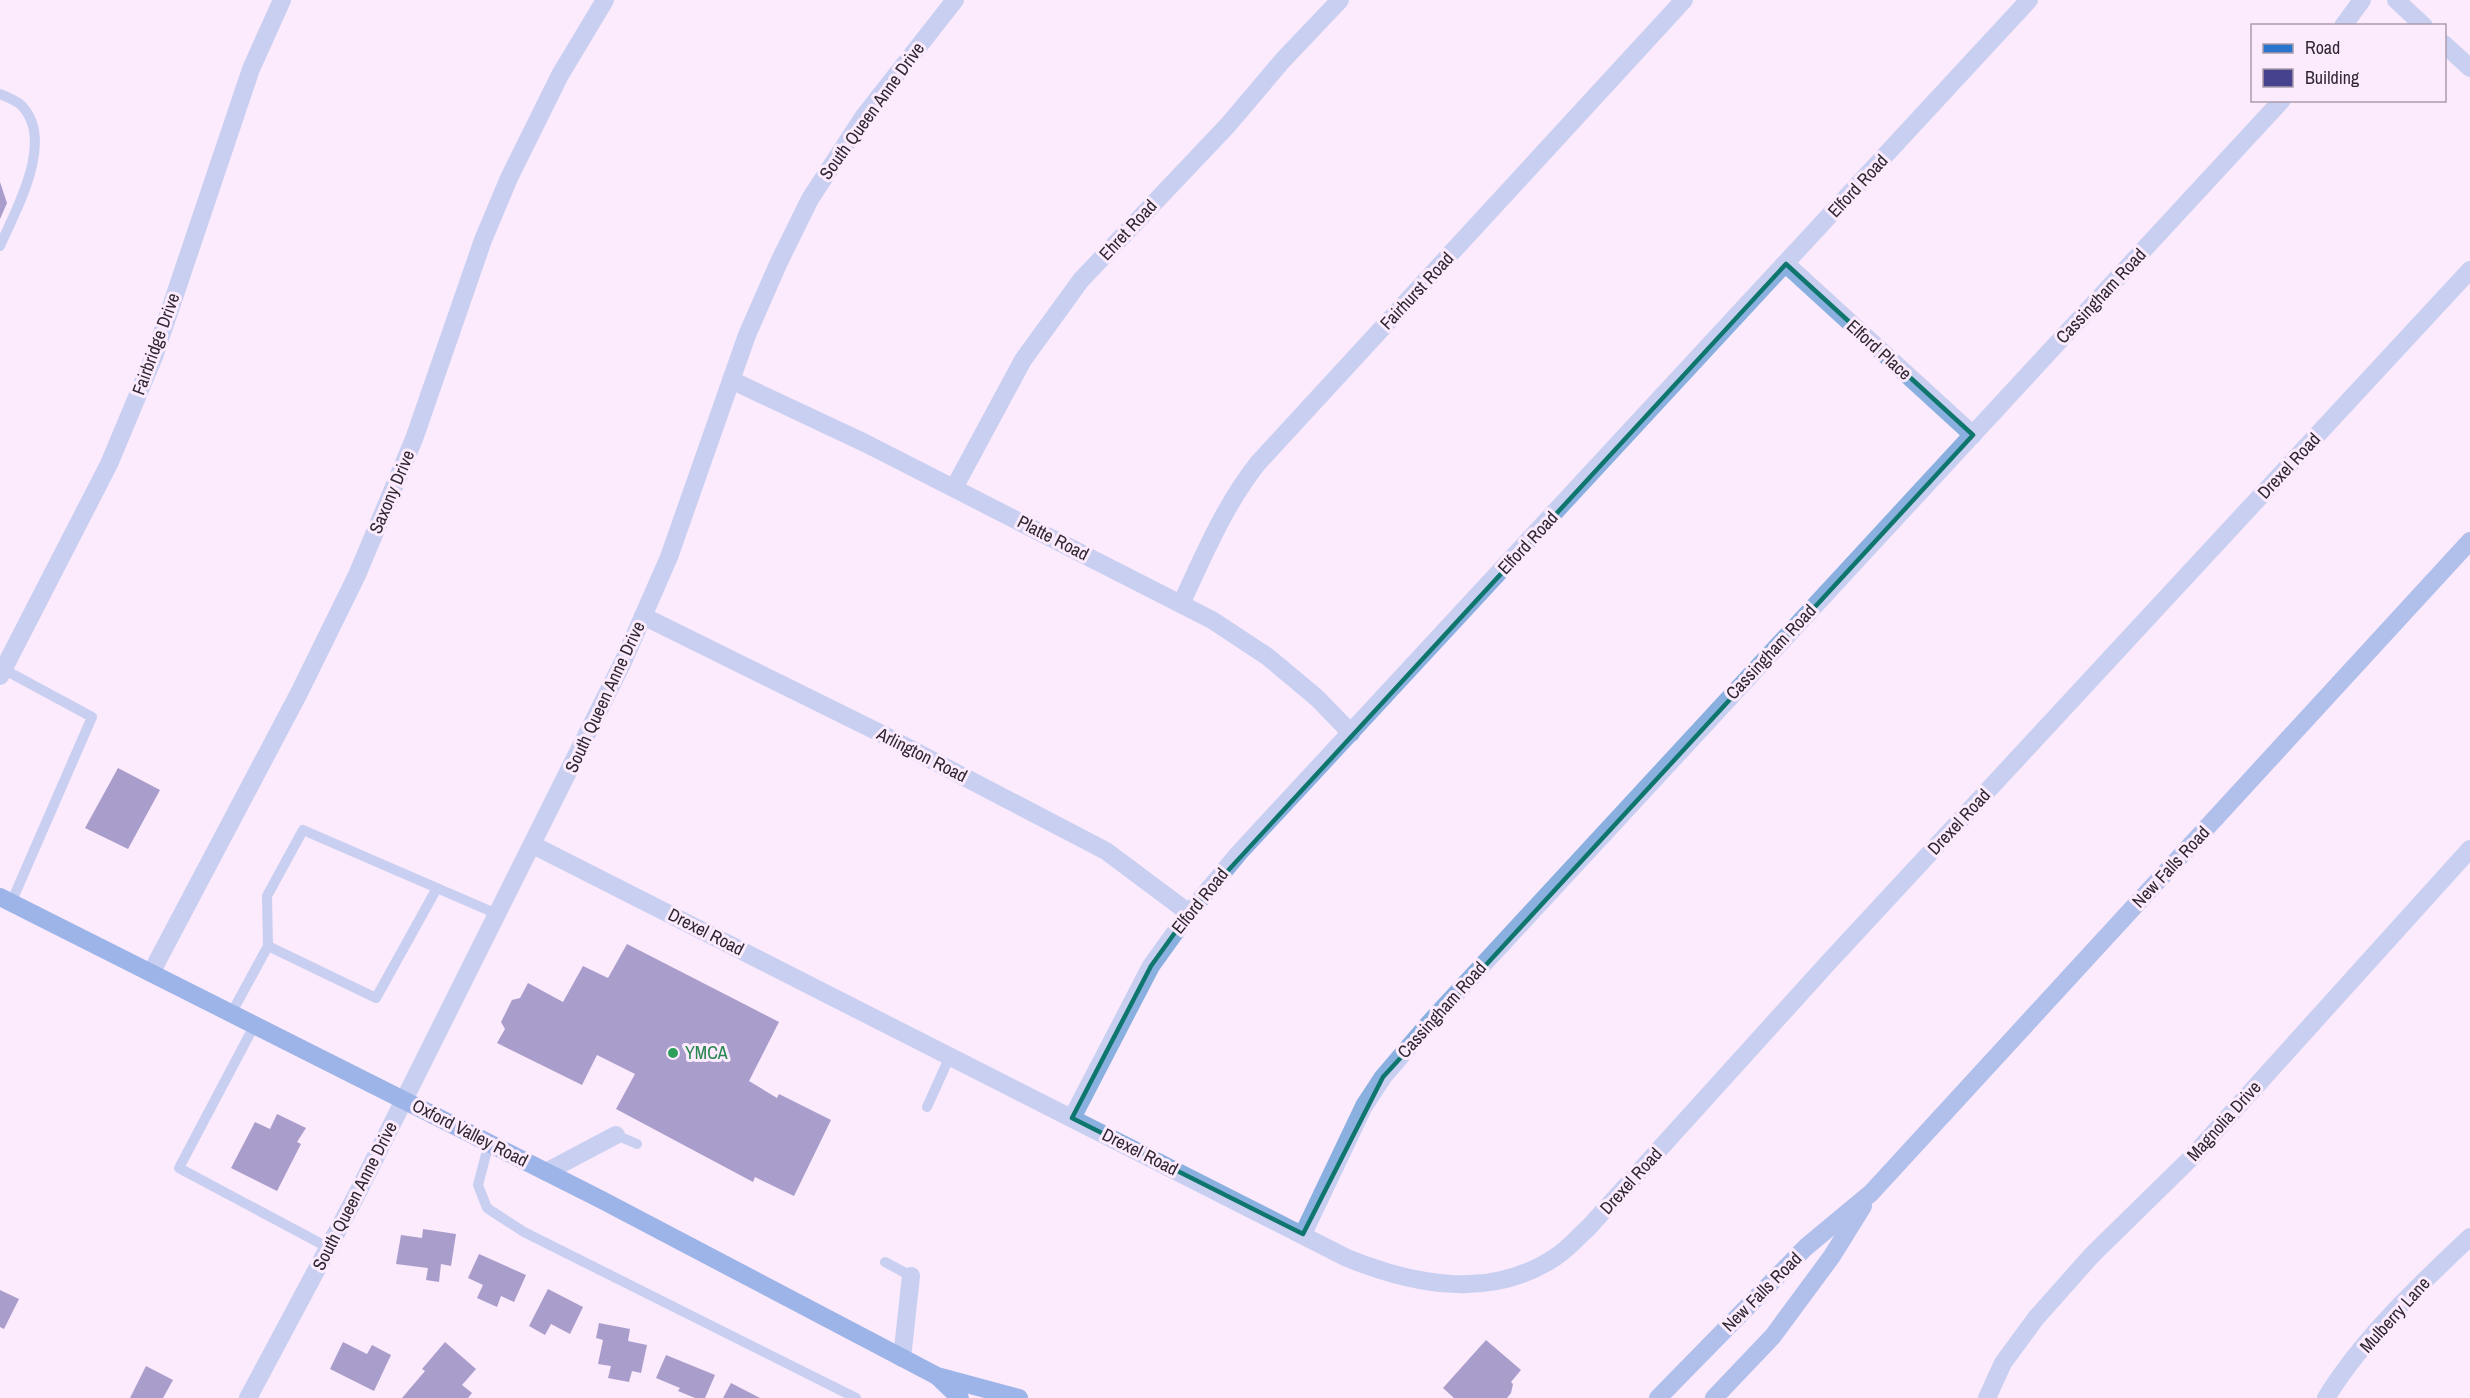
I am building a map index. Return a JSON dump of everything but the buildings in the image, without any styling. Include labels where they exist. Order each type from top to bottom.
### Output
[{"type":"main road","name":"New Falls Road","points":[[1658,1398],[1806,1247],[1872,1193],[2470,541]]},
{"type":"main road","name":"Oxford Valley Road","points":[[5,900],[404,1099],[937,1376],[1018,1398]]},
{"type":"main road","name":"New Falls Road","points":[[1714,1398],[1773,1336],[1832,1256],[1872,1193]]},
{"type":"main road","name":"Oxford Valley Road","points":[[937,1376],[960,1398]]},
{"type":"street","name":"Fairbridge Drive","points":[[2,673],[109,464],[155,354],[251,69],[282,0]]},
{"type":"street","name":"Saxony Drive","points":[[151,973],[299,693],[357,575],[414,439],[483,240],[509,178],[560,75],[605,0]]},
{"type":"street","name":"South Queen Anne Drive","points":[[253,1396],[584,744],[669,557],[731,380],[778,262],[821,181],[864,116],[955,0]]},
{"type":"street","name":"Ehret Road","points":[[954,488],[986,423],[1023,360],[1081,280],[1228,125],[1283,60],[1340,0]]},
{"type":"street","name":"Fairhurst Road","points":[[1182,604],[1217,526],[1238,488],[1258,463],[1684,0]]},
{"type":"street","name":"Elford Road","points":[[1072,1118],[1151,966],[1189,913],[1239,853],[2029,0]]},
{"type":"street","points":[[2344,24],[2362,0]]},
{"type":"street","points":[[2396,0],[2422,24]]},
{"type":"street","points":[[2446,46],[2470,68]]},
{"type":"street","name":"Cassingham Road","points":[[1303,1234],[1364,1106],[1383,1077],[1575,863],[2280,102]]},
{"type":"street","name":"Elford Place","points":[[1786,264],[1973,435]]},
{"type":"street","name":"Drexel Road","points":[[533,845],[1373,1268],[1448,1285],[1494,1282],[1529,1272],[1556,1257],[1589,1227],[1827,964],[2470,270]]},
{"type":"street","name":"Platte Road","points":[[731,380],[954,488],[1212,620],[1268,657],[1317,698],[1352,733]]},
{"type":"street","name":"Arlington Road","points":[[643,616],[880,734],[1106,851],[1189,913]]},
{"type":"street","name":"Magnolia Drive","points":[[1988,1398],[2003,1363],[2036,1318],[2092,1256],[2191,1158],[2470,849]]},
{"type":"street","points":[[546,1172],[616,1135]]},
{"type":"street","name":"Mulberry Lane","points":[[2326,1398],[2346,1369],[2402,1304],[2470,1237]]},
{"type":"street","points":[[902,1358],[911,1276]]},
{"type":"lane","points":[[0,94],[18,103],[26,111],[35,131],[30,171],[0,246]]},
{"type":"lane","points":[[2,673],[93,717],[5,900]]},
{"type":"lane","points":[[231,1014],[268,946],[267,896],[303,830],[497,914]]},
{"type":"lane","points":[[268,946],[376,998],[438,888]]},
{"type":"lane","points":[[254,1026],[179,1168],[329,1248]]},
{"type":"lane","points":[[927,1107],[950,1056]]},
{"type":"lane","points":[[616,1135],[637,1144]]},
{"type":"lane","points":[[489,1143],[478,1185],[487,1208],[524,1232],[856,1398]]},
{"type":"lane","points":[[885,1262],[911,1276]]},
{"type":"highlighted area","points":[[1786,264],[1973,435],[1383,1077],[1303,1234],[1072,1118],[1151,966],[1189,913]]},
{"type":"place","name":"YMCA","points":[[673,1053]]}]
